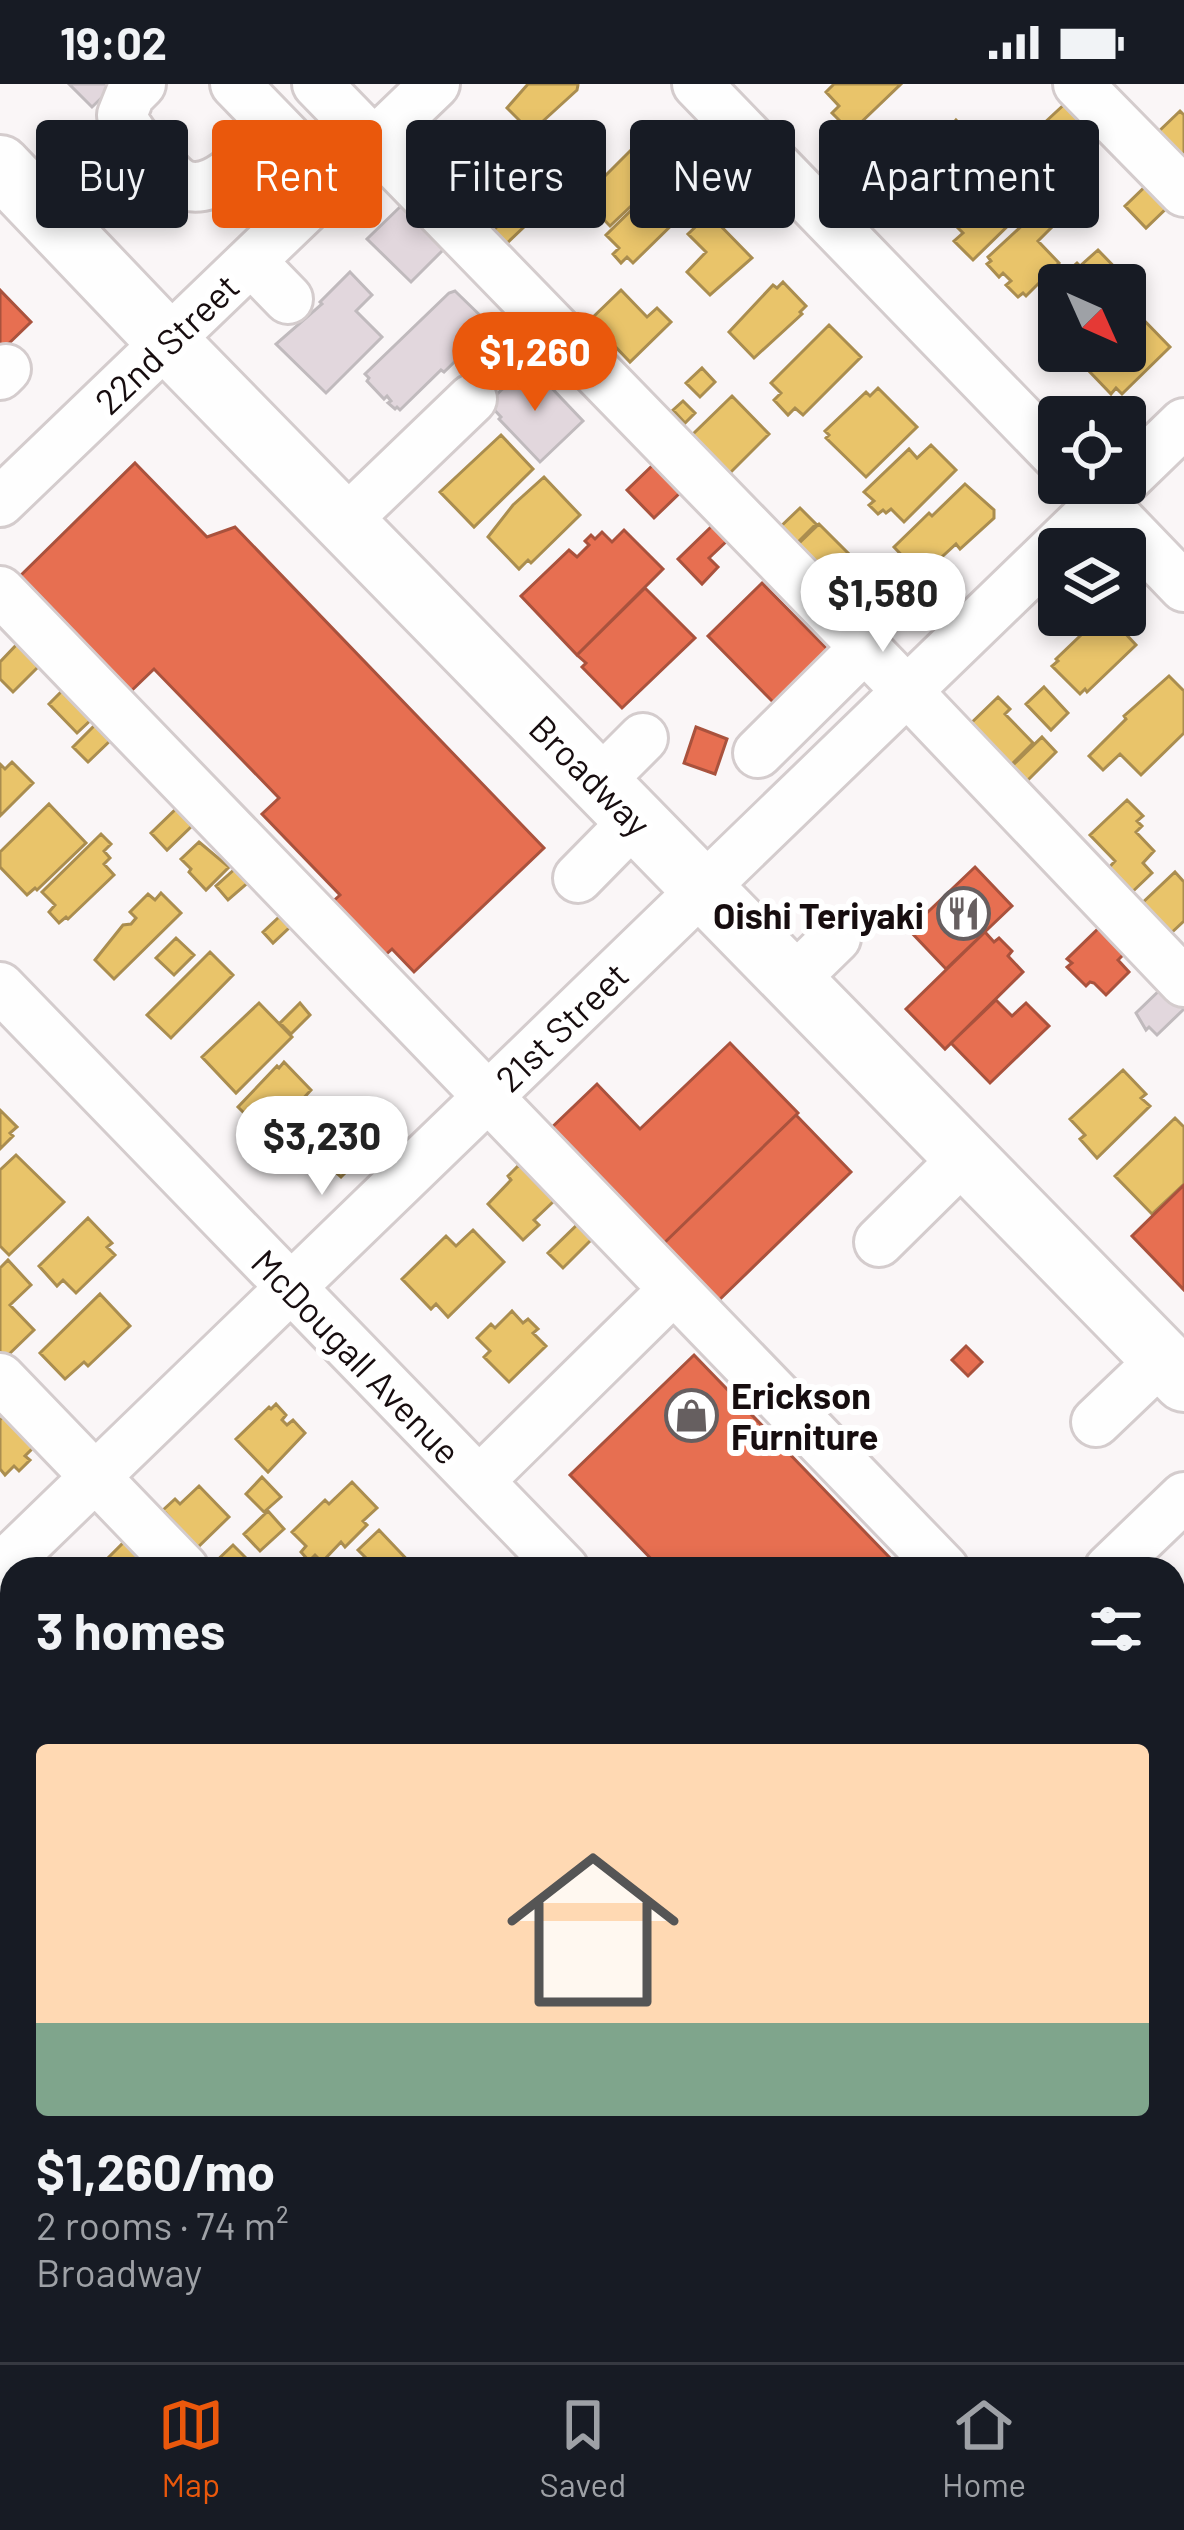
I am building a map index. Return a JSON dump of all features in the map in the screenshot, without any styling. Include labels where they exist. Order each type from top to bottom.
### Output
[{"type":"main road","name":"Broadway","points":[[0,166],[1173,1370]]},
{"type":"street","points":[[141,84],[130,95],[122,115],[126,129],[184,185],[212,184]]},
{"type":"street","points":[[235,84],[269,120]]},
{"type":"street","points":[[316,84],[351,120]]},
{"type":"street","name":"22nd Street","points":[[382,137],[436,84]]},
{"type":"street","points":[[698,84],[1038,436]]},
{"type":"street","points":[[1078,84],[1184,192]]},
{"type":"street","points":[[382,151],[907,691],[988,789],[1184,982]]},
{"type":"street","name":"22nd Street","points":[[0,502],[287,228]]},
{"type":"street","points":[[251,261],[288,299]]},
{"type":"street","points":[[344,522],[472,400]]},
{"type":"street","name":"21st Street","points":[[1146,455],[1184,423]]},
{"type":"street","name":"21st Street","points":[[12,1557],[703,888],[775,771],[907,691],[1091,504]]},
{"type":"street","points":[[1121,504],[1184,587]]},
{"type":"street","points":[[0,591],[428,1022],[487,1098],[932,1557]]},
{"type":"street","points":[[775,771],[864,648]]},
{"type":"street","points":[[578,878],[643,738]]},
{"type":"street","points":[[793,980],[836,938]]},
{"type":"street","name":"McDougall Avenue","points":[[0,987],[552,1557]]},
{"type":"street","points":[[879,1242],[965,1157]]},
{"type":"street","points":[[478,1481],[674,1290]]},
{"type":"street","points":[[1096,1422],[1173,1370]]},
{"type":"street","points":[[0,1378],[172,1557]]},
{"type":"street","points":[[1122,1557],[1184,1497]]},
{"type":"building: Homes","points":[[528,84],[578,85],[544,120],[519,120],[507,108]]},
{"type":"building: Homes","points":[[834,84],[901,84],[864,120],[839,120],[832,113],[839,106],[826,92]]},
{"type":"building: Homes","points":[[1070,99],[1090,120],[1047,120]]},
{"type":"building: Homes","points":[[1180,111],[1184,115],[1184,164],[1156,134]]},
{"type":"building: Homes","points":[[630,151],[630,207],[610,226],[606,222],[606,175]]},
{"type":"building: Homes","points":[[1152,180],[1173,202],[1146,228],[1125,206]]},
{"type":"building: Homes","points":[[630,212],[630,228],[669,228],[633,263],[627,257],[621,263],[613,254],[619,248],[606,235]]},
{"type":"building: Homes","points":[[496,228],[523,228],[504,246],[491,233]]},
{"type":"building: Homes","points":[[694,228],[723,228],[752,258],[710,295],[687,272],[706,252],[688,234]]},
{"type":"building: Homes","points":[[958,228],[1006,228],[973,260],[954,241],[963,233]]},
{"type":"building: Homes","points":[[1019,228],[1051,228],[1038,241],[1059,263],[1038,264],[1038,284],[1018,297],[1006,285],[1011,281],[1003,273],[999,277],[987,264],[988,257]]},
{"type":"building: Homes","points":[[1098,250],[1112,264],[1082,264]]},
{"type":"building: Homes","points":[[783,282],[806,306],[754,358],[729,332],[773,285],[777,288]]},
{"type":"building: Homes","points":[[621,290],[647,317],[657,308],[671,322],[630,362],[590,320]]},
{"type":"building: Homes","points":[[1146,322],[1170,347],[1146,370]]},
{"type":"building: Homes","points":[[829,325],[861,357],[803,415],[795,408],[788,415],[774,400],[781,393],[771,383]]},
{"type":"building: Homes","points":[[702,368],[715,382],[700,397],[686,383]]},
{"type":"building: Homes","points":[[1090,372],[1144,372],[1122,394],[1116,388],[1111,394]]},
{"type":"building: Homes","points":[[878,388],[917,427],[866,477],[826,438],[825,431],[866,392],[870,396]]},
{"type":"building: Homes","points":[[732,396],[769,434],[730,473],[692,435]]},
{"type":"building: Homes","points":[[683,401],[695,413],[685,423],[673,410]]},
{"type":"building: Homes","points":[[501,435],[533,469],[474,527],[440,492]]},
{"type":"building: Homes","points":[[931,445],[956,470],[904,522],[891,509],[878,514],[869,505],[874,501],[864,492],[909,449],[917,458]]},
{"type":"building: Homes","points":[[544,477],[580,515],[519,569],[488,537]]},
{"type":"building: Homes","points":[[965,484],[994,510],[994,518],[960,549],[956,544],[932,566],[928,562],[924,570],[915,569],[894,547]]},
{"type":"building: Homes","points":[[800,508],[816,524],[792,548],[776,531]]},
{"type":"building: Homes","points":[[819,524],[848,553],[821,580],[792,550]]},
{"type":"building: Homes","points":[[859,592],[890,623],[877,637],[846,605]]},
{"type":"building: Homes","points":[[1080,636],[1128,636],[1136,645],[1080,694],[1052,666]]},
{"type":"building: Homes","points":[[21,640],[43,662],[13,692],[0,679],[0,662]]},
{"type":"building: Homes","points":[[1169,676],[1184,691],[1184,733],[1141,775],[1120,754],[1103,770],[1089,756]]},
{"type":"building: Homes","points":[[1044,687],[1068,713],[1051,730],[1026,704]]},
{"type":"building: Homes","points":[[65,688],[93,718],[77,733],[49,704]]},
{"type":"building: Homes","points":[[998,697],[1010,709],[1005,714],[1033,743],[1006,770],[965,729]]},
{"type":"building: Homes","points":[[98,722],[113,738],[88,762],[73,747]]},
{"type":"building: Homes","points":[[1042,737],[1056,752],[1024,784],[1009,769]]},
{"type":"building: Homes","points":[[12,762],[33,783],[0,816],[0,764],[5,769]]},
{"type":"building: Homes","points":[[1127,800],[1143,816],[1136,832],[1154,851],[1143,863],[1152,873],[1128,896],[1105,872],[1115,861],[1090,835]]},
{"type":"building: Homes","points":[[49,804],[86,843],[27,895],[0,867],[0,852]]},
{"type":"building: Homes","points":[[177,808],[193,825],[167,850],[151,833]]},
{"type":"building: Homes","points":[[101,834],[111,844],[104,851],[110,858],[104,864],[114,875],[59,923],[49,912],[55,905],[42,892]]},
{"type":"building: Homes","points":[[199,842],[229,867],[206,890],[181,859]]},
{"type":"building: Homes","points":[[237,867],[250,881],[228,900],[216,886]]},
{"type":"building: Homes","points":[[1175,872],[1184,882],[1184,921],[1168,936],[1139,906]]},
{"type":"building: Homes","points":[[161,893],[181,913],[114,979],[95,960],[123,925],[136,918],[130,912],[148,894],[155,900]]},
{"type":"building: Homes","points":[[279,917],[290,927],[273,943],[263,932]]},
{"type":"building: Homes","points":[[176,938],[194,955],[174,975],[156,958]]},
{"type":"building: Homes","points":[[210,952],[233,975],[171,1038],[147,1015]]},
{"type":"building: Homes","points":[[259,1003],[292,1037],[236,1093],[202,1057]]},
{"type":"building: Homes","points":[[300,1003],[310,1015],[291,1034],[280,1023]]},
{"type":"building: Homes","points":[[284,1062],[311,1090],[265,1134],[238,1107]]},
{"type":"building: Homes","points":[[1123,1070],[1146,1094],[1141,1098],[1150,1106],[1097,1158],[1070,1119]]},
{"type":"building: Homes","points":[[328,1099],[358,1135],[319,1173],[290,1143]]},
{"type":"building: Homes","points":[[0,1110],[17,1127],[0,1149]]},
{"type":"building: Homes","points":[[1175,1118],[1184,1127],[1184,1184],[1152,1214],[1115,1176]]},
{"type":"building: Homes","points":[[352,1143],[364,1154],[341,1177],[329,1166]]},
{"type":"building: Homes","points":[[16,1155],[64,1202],[9,1255],[0,1246],[0,1170]]},
{"type":"building: Homes","points":[[519,1165],[554,1201],[534,1220],[539,1225],[523,1240],[488,1204]]},
{"type":"building: Homes","points":[[88,1218],[112,1243],[107,1247],[115,1255],[76,1293],[63,1280],[57,1286],[39,1266]]},
{"type":"building: Homes","points":[[581,1221],[595,1236],[563,1268],[548,1253]]},
{"type":"building: Homes","points":[[473,1230],[504,1262],[448,1317],[436,1304],[431,1309],[402,1279],[446,1236],[456,1246]]},
{"type":"building: Homes","points":[[8,1260],[31,1285],[10,1305],[34,1330],[4,1359],[0,1355],[0,1268]]},
{"type":"building: Homes","points":[[100,1294],[130,1326],[88,1366],[84,1362],[65,1379],[40,1353]]},
{"type":"building: Homes","points":[[512,1311],[523,1323],[528,1319],[538,1329],[533,1333],[546,1346],[509,1382],[484,1357],[490,1351],[477,1338]]},
{"type":"building: Homes","points":[[276,1404],[286,1415],[282,1420],[287,1425],[293,1420],[305,1433],[268,1472],[236,1439]]},
{"type":"building: Homes","points":[[5,1415],[35,1446],[19,1471],[14,1466],[5,1475],[0,1469],[0,1420]]},
{"type":"building: Homes","points":[[262,1477],[281,1497],[264,1512],[246,1494]]},
{"type":"building: Homes","points":[[352,1482],[377,1508],[345,1547],[341,1542],[327,1557],[305,1557],[301,1552],[306,1546],[292,1532],[325,1500],[329,1504]]},
{"type":"building: Homes","points":[[199,1486],[229,1517],[197,1548],[163,1510],[175,1499],[180,1504]]},
{"type":"building: Homes","points":[[268,1511],[284,1529],[260,1551],[244,1534]]},
{"type":"building: Homes","points":[[379,1530],[405,1557],[365,1557],[358,1550]]},
{"type":"building: Homes","points":[[124,1542],[138,1557],[109,1557]]},
{"type":"building: Homes","points":[[233,1545],[245,1557],[220,1557]]},
{"type":"building: Shops","points":[[0,290],[31,322],[0,352]]},
{"type":"building: Shops","points":[[658,460],[685,488],[654,518],[627,490]]},
{"type":"building: Shops","points":[[135,463],[207,537],[235,527],[544,848],[414,972],[392,949],[381,959],[329,905],[340,895],[262,814],[279,798],[154,669],[126,696],[14,582]]},
{"type":"building: Shops","points":[[715,523],[730,538],[709,558],[718,567],[702,584],[678,559]]},
{"type":"building: Shops","points":[[624,530],[663,569],[577,655],[521,596],[569,550],[577,557],[589,545],[585,541],[591,535],[595,539],[602,532],[612,542]]},
{"type":"building: Shops","points":[[762,583],[832,654],[778,707],[708,636]]},
{"type":"building: Shops","points":[[645,588],[695,638],[622,708],[582,667],[586,663],[577,655]]},
{"type":"building: Shops","points":[[696,727],[727,739],[715,774],[684,763]]},
{"type":"building: Shops","points":[[975,867],[1012,906],[946,969],[909,930]]},
{"type":"building: Shops","points":[[1102,925],[1127,951],[1118,960],[1129,972],[1106,995],[1094,983],[1086,986],[1067,967],[1072,963],[1067,959]]},
{"type":"building: Shops","points":[[985,932],[1012,951],[1008,956],[1023,972],[945,1049],[906,1009]]},
{"type":"building: Shops","points":[[996,1000],[1012,1016],[1026,1003],[1049,1026],[990,1083],[951,1043]]},
{"type":"building: Shops","points":[[730,1043],[798,1113],[659,1248],[547,1132],[597,1084],[640,1129]]},
{"type":"building: Shops","points":[[796,1115],[851,1172],[714,1305],[659,1248]]},
{"type":"building: Shops","points":[[1184,1185],[1184,1290],[1132,1236]]},
{"type":"building: Shops","points":[[966,1346],[982,1362],[968,1376],[952,1360]]},
{"type":"building: Shops","name":"Erickson Furniture","points":[[694,1355],[889,1557],[649,1557],[570,1475]]},
{"type":"building: Other","points":[[69,84],[116,84],[92,107]]},
{"type":"building: Other","points":[[403,204],[406,228],[427,228],[446,247],[411,282],[367,239]]},
{"type":"building: Other","points":[[350,272],[372,295],[356,311],[382,337],[326,393],[276,344]]},
{"type":"building: Other","points":[[455,291],[488,323],[444,372],[400,410],[395,409],[365,374]]},
{"type":"building: Other","points":[[523,369],[536,384],[542,378],[583,421],[540,462],[488,403]]},
{"type":"building: Other","points":[[1164,986],[1184,1009],[1157,1035],[1149,1027],[1146,1030],[1136,1013]]},
{"type":"place","name":"Oishi Teriyaki","points":[[963,914]]},
{"type":"place","name":"Erickson Furniture","points":[[692,1415]]}]
